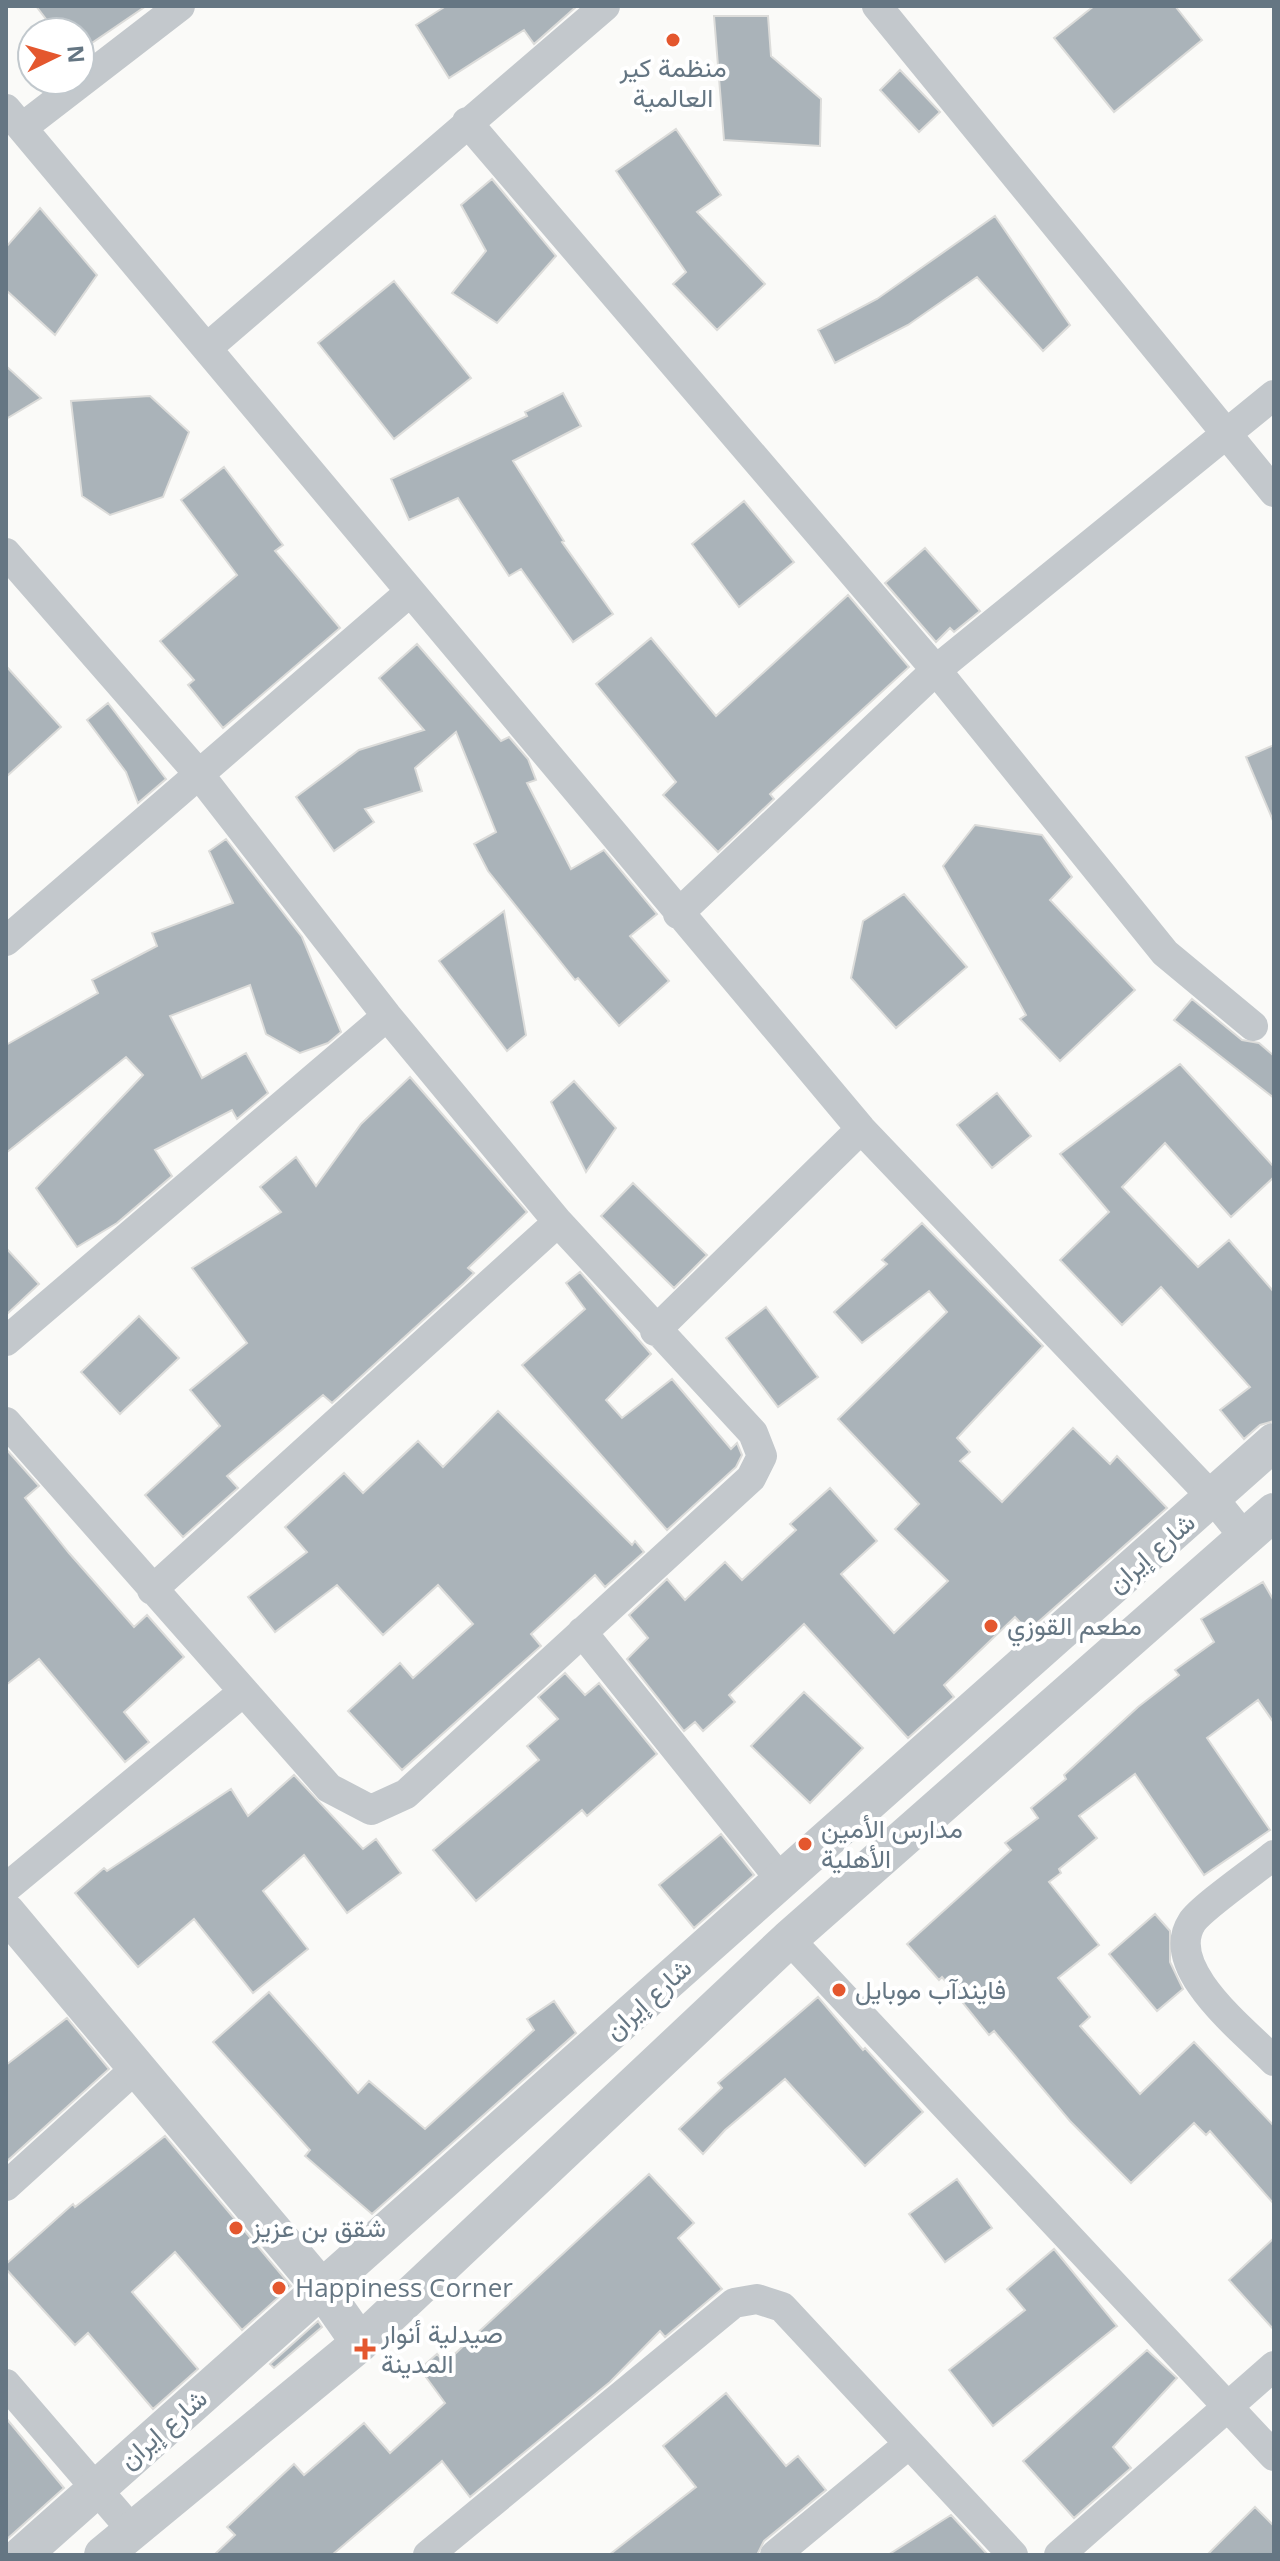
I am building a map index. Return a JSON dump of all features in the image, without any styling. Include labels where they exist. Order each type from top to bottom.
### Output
[{"type":"street","points":[[180,6],[14,118],[861,1129],[1213,1498],[1245,1538]]},
{"type":"street","points":[[207,348],[605,6]]},
{"type":"street","points":[[877,6],[1274,492]]},
{"type":"street","points":[[467,122],[936,670],[1165,953],[1253,1026]]},
{"type":"street","points":[[678,914],[936,670],[1274,395]]},
{"type":"street","points":[[6,1422],[329,1788],[371,1810],[406,1794],[751,1478],[762,1456],[753,1433],[655,1331],[558,1222],[387,1016],[198,773],[7,556]]},
{"type":"street","points":[[6,941],[410,592]]},
{"type":"street","points":[[6,1341],[387,1016]]},
{"type":"street","points":[[655,1331],[861,1129]]},
{"type":"street","points":[[152,1590],[558,1222]]},
{"type":"street","name":"شارع إيران","points":[[22,2555],[1274,1442]]},
{"type":"street","name":"شارع إيران","points":[[103,2555],[360,2343],[789,1939],[1274,1512]]},
{"type":"street","points":[[582,1632],[781,1880],[789,1939],[1274,2456]]},
{"type":"street","points":[[6,1888],[243,1692]]},
{"type":"street","points":[[1274,1855],[1192,1922],[1184,1954],[1196,1980],[1274,2061]]},
{"type":"street","points":[[6,1912],[323,2290],[360,2343]]},
{"type":"street","points":[[6,2186],[135,2069]]},
{"type":"street","points":[[428,2555],[734,2303],[757,2299],[782,2307],[1013,2555]]},
{"type":"street","points":[[1059,2555],[1228,2410],[1274,2366]]},
{"type":"street","points":[[6,2384],[131,2529]]},
{"type":"street","points":[[775,2555],[909,2444]]},
{"type":"building","points":[[36,6],[146,6],[96,40],[96,16],[44,16]]},
{"type":"building","points":[[446,6],[577,6],[534,44],[524,30],[449,78],[416,25]]},
{"type":"building","points":[[1094,6],[1175,6],[1202,40],[1114,112],[1054,38]]},
{"type":"building","points":[[714,16],[768,16],[771,56],[821,99],[820,146],[724,140]]},
{"type":"building","points":[[900,70],[940,112],[919,132],[880,90]]},
{"type":"building","points":[[676,129],[721,195],[697,212],[765,284],[717,330],[673,284],[686,272],[616,171]]},
{"type":"building","points":[[492,179],[556,256],[497,323],[452,293],[486,251],[461,205]]},
{"type":"building","points":[[40,208],[97,275],[55,335],[6,290],[6,247]]},
{"type":"building","points":[[995,216],[1070,325],[1043,351],[977,277],[908,325],[835,363],[818,330],[877,299]]},
{"type":"building","points":[[394,281],[471,378],[394,439],[318,343]]},
{"type":"building","points":[[6,366],[41,398],[6,419]]},
{"type":"building","points":[[563,393],[581,426],[513,461],[562,542],[613,614],[573,642],[521,569],[509,576],[458,498],[409,520],[391,479],[527,416],[525,412]]},
{"type":"building","points":[[150,396],[189,432],[163,497],[110,515],[82,496],[71,401]]},
{"type":"building","points":[[224,467],[283,545],[275,551],[340,628],[223,728],[188,685],[194,680],[160,641],[237,575],[181,500]]},
{"type":"building","points":[[744,501],[794,562],[739,607],[692,544]]},
{"type":"building","points":[[925,548],[980,611],[954,632],[950,628],[936,642],[885,583]]},
{"type":"building","points":[[848,595],[909,667],[770,794],[774,799],[718,852],[663,795],[676,782],[596,684],[651,638],[716,716]]},
{"type":"building","points":[[417,644],[501,741],[509,737],[528,759],[536,780],[527,783],[571,869],[604,850],[657,914],[630,936],[669,981],[619,1026],[578,978],[575,980],[488,871],[474,844],[496,832],[456,732],[415,768],[422,791],[365,809],[374,822],[334,851],[296,797],[359,750],[424,730],[379,678]]},
{"type":"building","points":[[6,666],[61,727],[6,777]]},
{"type":"building","points":[[108,703],[166,779],[138,803],[126,772],[87,720]]},
{"type":"building","points":[[1274,745],[1274,823],[1246,757]]},
{"type":"building","points":[[975,825],[1042,835],[1072,877],[1050,900],[1135,990],[1060,1061],[1020,1019],[1026,1015],[943,866]]},
{"type":"building","points":[[226,839],[302,937],[341,1032],[328,1043],[300,1053],[266,1034],[250,985],[170,1016],[202,1078],[246,1053],[268,1093],[237,1119],[232,1110],[155,1150],[172,1176],[117,1223],[77,1247],[36,1188],[143,1075],[126,1057],[6,1153],[6,1045],[98,993],[92,980],[157,946],[152,933],[233,903],[209,851]]},
{"type":"building","points":[[904,894],[967,967],[896,1028],[851,978],[863,921]]},
{"type":"building","points":[[504,911],[526,1035],[507,1051],[439,961]]},
{"type":"building","points":[[1192,999],[1242,1040],[1259,1043],[1274,1056],[1274,1098],[1174,1020]]},
{"type":"building","points":[[1180,1064],[1274,1167],[1274,1177],[1231,1217],[1165,1143],[1122,1187],[1198,1267],[1229,1240],[1274,1292],[1274,1421],[1260,1425],[1244,1439],[1220,1410],[1250,1387],[1161,1287],[1122,1325],[1060,1260],[1109,1212],[1060,1154]]},
{"type":"building","points":[[410,1077],[527,1212],[468,1268],[474,1273],[464,1283],[332,1403],[323,1395],[227,1476],[238,1488],[183,1537],[145,1495],[220,1426],[190,1390],[247,1343],[192,1268],[281,1212],[260,1187],[296,1157],[316,1186],[361,1124]]},
{"type":"building","points":[[574,1081],[616,1128],[586,1172],[551,1102]]},
{"type":"building","points":[[997,1093],[1031,1136],[992,1168],[957,1125]]},
{"type":"building","points":[[633,1183],[707,1255],[674,1288],[601,1216]]},
{"type":"building","points":[[922,1223],[1043,1346],[957,1438],[970,1452],[960,1461],[1002,1502],[1073,1428],[1110,1464],[1117,1456],[1167,1508],[1028,1631],[1015,1617],[944,1685],[954,1697],[908,1738],[804,1624],[729,1695],[735,1702],[703,1731],[695,1722],[684,1731],[627,1659],[648,1638],[629,1615],[667,1579],[685,1600],[725,1562],[742,1580],[796,1530],[790,1524],[830,1488],[877,1541],[841,1574],[894,1633],[948,1581],[895,1529],[919,1504],[838,1419],[947,1312],[929,1291],[862,1343],[834,1312],[887,1264],[882,1260]]},
{"type":"building","points":[[6,1248],[39,1284],[6,1315]]},
{"type":"building","points":[[580,1272],[651,1354],[606,1400],[622,1418],[672,1379],[731,1449],[737,1443],[742,1455],[736,1467],[667,1530],[522,1365],[585,1309],[566,1283]]},
{"type":"building","points":[[766,1307],[818,1377],[778,1407],[726,1338]]},
{"type":"building","points":[[139,1316],[179,1358],[120,1414],[81,1372]]},
{"type":"building","points":[[498,1411],[632,1545],[635,1541],[644,1552],[605,1587],[595,1575],[531,1634],[541,1646],[402,1770],[348,1711],[400,1663],[413,1678],[473,1624],[438,1585],[383,1635],[337,1585],[275,1632],[248,1597],[307,1552],[285,1527],[344,1473],[363,1493],[418,1441],[443,1467]]},
{"type":"building","points":[[6,1449],[39,1486],[25,1498],[69,1553],[134,1627],[147,1615],[184,1657],[124,1712],[149,1742],[125,1762],[39,1659],[6,1685]]},
{"type":"building","points":[[1263,1582],[1274,1601],[1274,1723],[1258,1700],[1207,1738],[1270,1830],[1204,1875],[1135,1774],[1079,1816],[1097,1838],[1059,1869],[1061,1873],[1049,1882],[1099,1945],[1058,1978],[1090,2017],[1080,2026],[1140,2094],[1194,2042],[1274,2126],[1274,2204],[1210,2131],[1206,2135],[1194,2123],[1131,2183],[1070,2121],[994,2031],[989,2035],[942,1977],[939,1980],[907,1944],[1011,1850],[1005,1843],[1038,1818],[1031,1808],[1066,1779],[1064,1775],[1138,1707],[1179,1675],[1175,1670],[1214,1642],[1201,1619]]},
{"type":"building","points":[[565,1673],[585,1695],[599,1683],[657,1754],[587,1816],[582,1810],[476,1901],[433,1850],[539,1760],[527,1746],[558,1719],[538,1697]]},
{"type":"building","points":[[804,1692],[863,1748],[810,1803],[751,1746]]},
{"type":"building","points":[[294,1775],[363,1849],[376,1839],[401,1873],[347,1913],[304,1855],[263,1891],[308,1949],[253,1993],[194,1919],[138,1967],[75,1893],[104,1868],[107,1871],[231,1789],[248,1816]]},
{"type":"building","points":[[721,1834],[754,1875],[694,1928],[659,1885]]},
{"type":"building","points":[[1155,1914],[1170,1931],[1170,1962],[1183,1989],[1157,2011],[1109,1954]]},
{"type":"building","points":[[269,1992],[358,2093],[369,2081],[425,2129],[534,2030],[527,2019],[554,2001],[576,2033],[372,2214],[305,2156],[310,2150],[213,2042]]},
{"type":"building","points":[[818,1997],[863,2050],[865,2048],[923,2112],[865,2166],[785,2079],[725,2130],[703,2154],[679,2129],[722,2088],[718,2083]]},
{"type":"building","points":[[67,2018],[109,2069],[6,2162],[6,2065]]},
{"type":"building","points":[[165,2136],[291,2286],[242,2330],[175,2252],[132,2292],[198,2369],[153,2409],[88,2333],[75,2345],[6,2269],[6,2264],[73,2204],[75,2207]]},
{"type":"building","points":[[649,2174],[694,2223],[678,2238],[722,2289],[665,2337],[660,2331],[610,2382],[470,2497],[442,2461],[332,2555],[214,2555],[235,2535],[227,2527],[294,2464],[304,2475],[364,2423],[390,2453],[445,2403],[420,2369],[437,2354],[445,2363]]},
{"type":"building","points":[[957,2179],[992,2228],[945,2262],[909,2214]]},
{"type":"building","points":[[1274,2238],[1274,2330],[1229,2280]]},
{"type":"building","points":[[1054,2249],[1117,2326],[993,2426],[949,2370],[1025,2310],[1007,2289]]},
{"type":"building","points":[[318,2321],[322,2327],[274,2368],[270,2364]]},
{"type":"building","points":[[1147,2350],[1177,2378],[1113,2447],[1131,2468],[1074,2518],[1023,2461]]},
{"type":"building","points":[[726,2393],[786,2466],[798,2456],[826,2490],[764,2541],[757,2555],[609,2555],[696,2487],[663,2446]]},
{"type":"building","points":[[6,2418],[64,2488],[6,2540]]},
{"type":"building","points":[[1255,2507],[1274,2526],[1274,2555],[1207,2555]]},
{"type":"building","points":[[951,2515],[988,2555],[888,2555]]},
{"type":"place","name":"منظمة كير العالمية","points":[[673,40]]},
{"type":"place","name":"مطعم القوزي","points":[[991,1626]]},
{"type":"place","name":"مدارس الأمين الأهلية","points":[[805,1844]]},
{"type":"place","name":"فايندآب موبايل","points":[[839,1990]]},
{"type":"place","name":"شقق بن عزيز","points":[[236,2228]]},
{"type":"place","name":"Happiness Corner","points":[[279,2288]]},
{"type":"place","name":"صيدلية أنوار المدينة","points":[[365,2349]]}]
